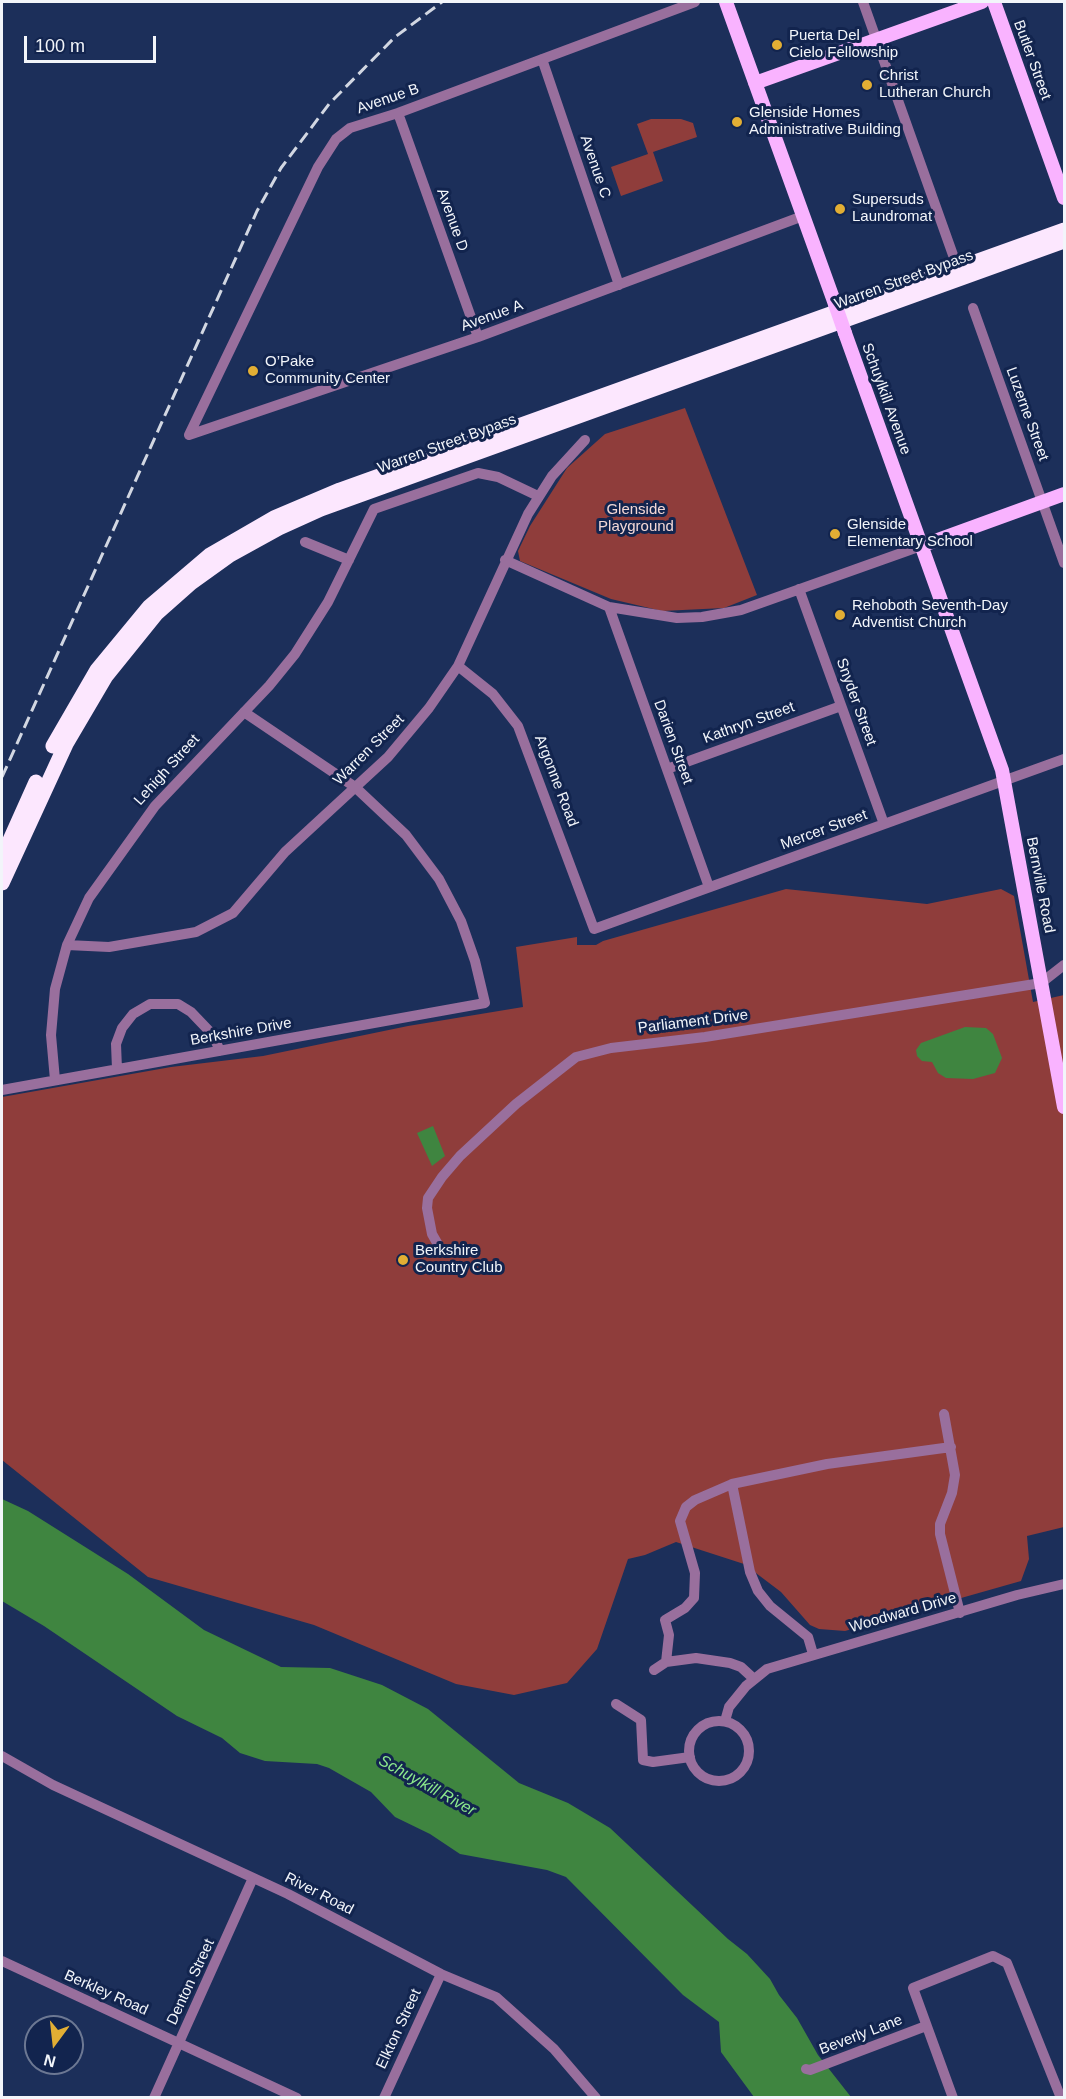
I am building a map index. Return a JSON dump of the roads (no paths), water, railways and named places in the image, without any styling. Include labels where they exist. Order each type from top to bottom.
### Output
[{"type":"highway","name":"Warren Street Bypass","points":[[2,858],[64,724],[106,657],[138,619],[172,585],[238,538],[292,509],[340,490],[1062,234]]},
{"type":"highway","name":"Warren Street Bypass","points":[[2,884],[66,744],[88,704],[115,663],[146,626],[179,593],[243,547],[297,519],[344,500],[1062,234]]},
{"type":"main road","name":"Schuylkill Avenue","points":[[726,2],[1004,781],[1009,810]]},
{"type":"main road","points":[[755,83],[982,2]]},
{"type":"main road","name":"Butler Street","points":[[994,2],[1065,198]]},
{"type":"main road","points":[[921,546],[1065,494]]},
{"type":"main road","name":"Bernville Road","points":[[1009,810],[1065,1107]]},
{"type":"street","name":"Avenue B","points":[[189,435],[318,167],[336,139],[350,128],[398,113],[695,2]]},
{"type":"street","points":[[863,2],[953,255]]},
{"type":"street","name":"Avenue C","points":[[542,59],[620,285]]},
{"type":"street","name":"Avenue D","points":[[398,113],[478,338]]},
{"type":"street","name":"Avenue A","points":[[189,435],[478,338],[803,216]]},
{"type":"street","name":"Luzerne Street","points":[[973,308],[1065,563]]},
{"type":"street","name":"Warren Street","points":[[67,945],[109,947],[206,929],[233,913],[285,852],[399,745],[458,666],[505,560],[538,496],[585,440]]},
{"type":"street","name":"Lehigh Street","points":[[55,1080],[51,1035],[53,1005],[67,945],[89,898],[134,832],[191,766],[283,669],[308,636],[374,509],[483,472],[538,496]]},
{"type":"street","points":[[305,542],[349,560]]},
{"type":"street","points":[[505,560],[609,607],[652,616],[702,617],[741,610],[921,546]]},
{"type":"street","name":"Snyder Street","points":[[800,589],[884,824]]},
{"type":"street","name":"Darien Street","points":[[609,607],[709,887]]},
{"type":"street","name":"Argonne Road","points":[[458,666],[493,694],[518,726],[594,929]]},
{"type":"street","name":"Kathryn Street","points":[[667,769],[841,706]]},
{"type":"street","points":[[244,712],[355,787]]},
{"type":"street","name":"Mercer Street","points":[[594,929],[1065,759]]},
{"type":"street","name":"Berkshire Drive","points":[[2,1090],[485,1003],[469,941],[450,897],[406,835],[355,787]]},
{"type":"street","name":"Parliament Drive","points":[[440,1248],[432,1234],[427,1208],[428,1198],[442,1177],[460,1156],[516,1104],[560,1067],[576,1057],[611,1047],[705,1037],[1041,983],[1065,965]]},
{"type":"street","points":[[117,1069],[116,1044],[122,1028],[133,1014],[150,1004],[178,1004],[191,1012],[213,1035],[220,1051]]},
{"type":"street","points":[[944,1414],[955,1474],[952,1494],[940,1524],[940,1534],[960,1613]]},
{"type":"street","points":[[666,1662],[669,1635],[665,1620],[686,1608],[694,1598],[696,1573],[683,1535],[682,1514],[695,1500],[732,1484],[827,1464],[951,1447]]},
{"type":"street","points":[[732,1484],[750,1572],[758,1591],[770,1606],[808,1637],[813,1654]]},
{"type":"street","name":"Woodward Drive","points":[[724,1721],[729,1707],[754,1679],[767,1669],[813,1654],[1065,1584]]},
{"type":"street","points":[[654,1670],[666,1662],[696,1658],[730,1663],[741,1667],[754,1679]]},
{"type":"street","points":[[616,1704],[640,1720],[643,1760],[652,1762],[690,1758]]},
{"type":"street","points":[[713,1721],[724,1721],[736,1725],[744,1734],[749,1749],[745,1767],[737,1776],[726,1781],[714,1781],[703,1776],[694,1768],[689,1746],[694,1735],[702,1726],[713,1721]]},
{"type":"street","name":"River Road","points":[[2,1756],[52,1785],[253,1878],[441,1974],[496,1998],[554,2049],[596,2097]]},
{"type":"street","name":"Denton Street","points":[[154,2097],[253,1878]]},
{"type":"street","points":[[953,2097],[913,1988],[981,1959],[999,1957],[1006,1963],[1061,2097]]},
{"type":"street","name":"Berkley Road","points":[[2,1961],[297,2097]]},
{"type":"street","name":"Elkton Street","points":[[384,2097],[441,1974]]},
{"type":"street","name":"Beverly Lane","points":[[806,2068],[810,2070],[926,2026]]},
{"type":"water","points":[[965,1027],[986,1028],[993,1034],[1002,1058],[995,1073],[973,1079],[946,1078],[938,1073],[932,1062],[922,1061],[917,1056],[916,1050],[921,1043]]},
{"type":"water","points":[[433,1126],[445,1156],[432,1166],[417,1133]]},
{"type":"water","name":"Schuylkill River","points":[[2,1499],[28,1511],[128,1574],[204,1630],[281,1667],[330,1668],[382,1685],[428,1709],[519,1783],[568,1803],[610,1828],[728,1939],[747,1954],[770,1979],[797,2018],[818,2055],[851,2097],[754,2097],[721,2052],[719,2022],[683,1995],[566,1877],[547,1870],[460,1854],[430,1834],[395,1817],[371,1792],[329,1768],[317,1764],[265,1761],[240,1753],[222,1738],[177,1716],[44,1626],[2,1601]]},
{"type":"railway","points":[[2,777],[257,211],[281,168],[329,104],[395,37],[442,2]]},
{"type":"place","name":"Puerta Del Cielo Fellowship","points":[[777,45]]},
{"type":"place","name":"Christ Lutheran Church","points":[[867,85]]},
{"type":"place","name":"Glenside Homes Administrative Building","points":[[737,122]]},
{"type":"place","name":"Supersuds Laundromat","points":[[840,209]]},
{"type":"place","name":"O’Pake Community Center","points":[[253,371]]},
{"type":"place","name":"Glenside Elementary School","points":[[835,534]]},
{"type":"place","name":"Rehoboth Seventh-Day Adventist Church","points":[[840,615]]},
{"type":"place","name":"Berkshire Country Club","points":[[403,1260]]},
{"type":"park label","name":"Glenside Playground","points":[[636,518]]}]
